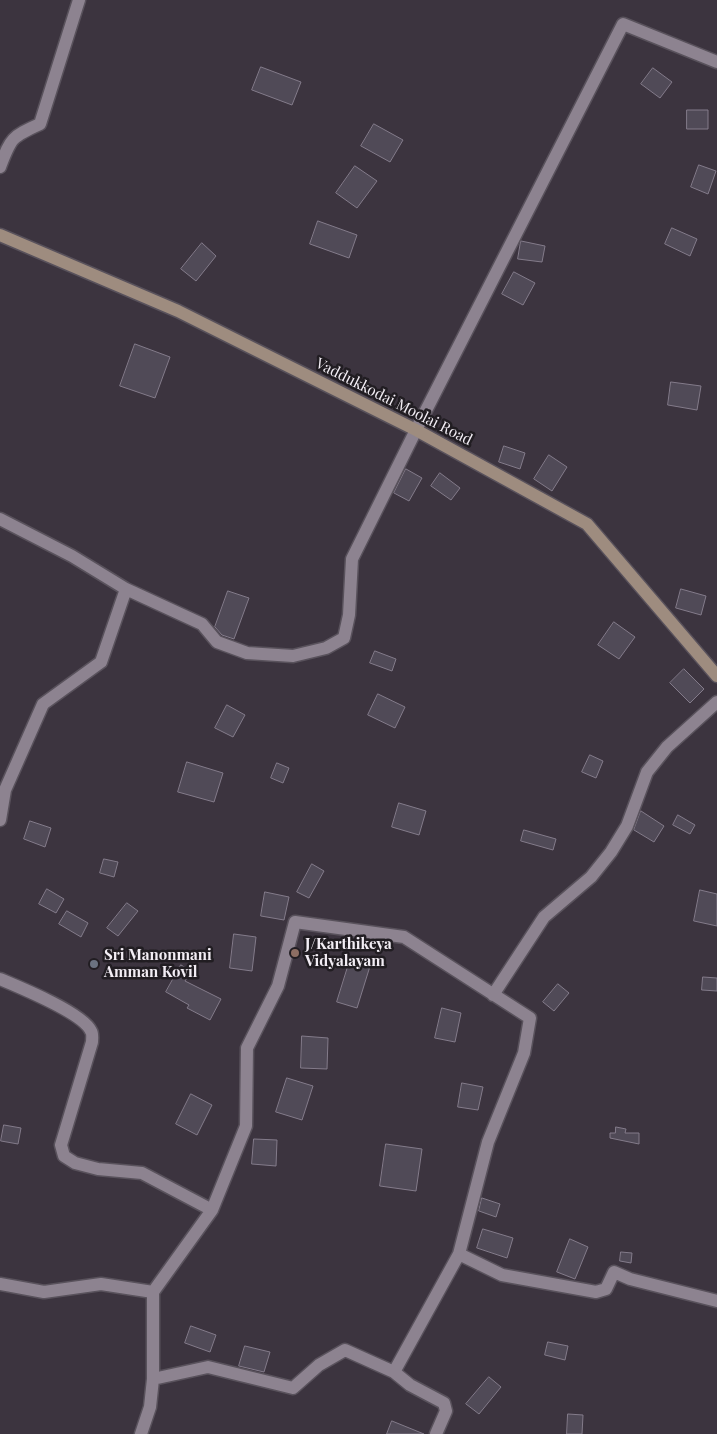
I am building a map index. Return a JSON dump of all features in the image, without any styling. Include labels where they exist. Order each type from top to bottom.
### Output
[{"type":"street","points":[[0,167],[14,136],[40,124],[79,0]]},
{"type":"street","points":[[0,519],[72,556],[126,589],[202,624],[218,642],[247,653],[294,656],[326,648],[344,638],[349,615],[352,559],[623,24],[717,62]]},
{"type":"street","name":"Vaddukkodai Moolai Road","points":[[0,235],[178,311],[416,430],[587,524],[717,676]]},
{"type":"street","points":[[0,820],[5,790],[43,704],[101,662],[126,589]]},
{"type":"street","points":[[493,995],[544,917],[591,877],[611,852],[627,826],[647,772],[667,747],[717,702]]},
{"type":"street","points":[[141,1434],[150,1406],[154,1379],[153,1292],[212,1210],[246,1126],[248,1048],[278,986],[295,922],[404,937],[530,1018],[524,1052],[488,1142],[460,1254],[394,1372]]},
{"type":"street","points":[[0,979],[49,1000],[85,1024],[92,1032],[92,1042],[61,1145],[64,1156],[75,1163],[98,1169],[142,1174],[212,1210]]},
{"type":"street","points":[[460,1254],[502,1275],[577,1289],[596,1292],[606,1289],[614,1272],[630,1279],[717,1301]]},
{"type":"street","points":[[0,1284],[44,1292],[101,1284],[153,1292]]},
{"type":"street","points":[[154,1379],[208,1367],[293,1388],[319,1365],[345,1350],[394,1372],[410,1385],[444,1403],[446,1411],[436,1434]]},
{"type":"building","points":[[261,67],[301,82],[292,105],[252,90]]},
{"type":"building","points":[[653,68],[672,82],[660,98],[641,84]]},
{"type":"building","points":[[687,110],[708,110],[708,129],[687,129]]},
{"type":"building","points":[[374,124],[403,140],[390,162],[361,146]]},
{"type":"building","points":[[699,165],[716,171],[708,194],[691,187]]},
{"type":"building","points":[[355,166],[377,181],[357,208],[336,193]]},
{"type":"building","points":[[318,221],[357,235],[349,258],[310,244]]},
{"type":"building","points":[[672,228],[697,239],[690,256],[665,244]]},
{"type":"building","points":[[521,241],[545,246],[542,262],[518,259]]},
{"type":"building","points":[[202,243],[216,256],[196,281],[181,269]]},
{"type":"building","points":[[514,272],[535,283],[523,305],[502,294]]},
{"type":"building","points":[[135,344],[170,357],[155,398],[120,386]]},
{"type":"building","points":[[671,382],[701,386],[697,410],[668,405]]},
{"type":"building","points":[[504,446],[525,453],[520,469],[499,462]]},
{"type":"building","points":[[549,455],[567,467],[552,491],[534,479]]},
{"type":"building","points":[[406,469],[422,478],[409,501],[394,493]]},
{"type":"building","points":[[440,473],[460,488],[451,500],[431,486]]},
{"type":"building","points":[[681,589],[706,596],[701,615],[676,608]]},
{"type":"building","points":[[228,591],[249,598],[234,639],[222,635],[215,627]]},
{"type":"building","points":[[614,622],[635,637],[619,659],[598,645]]},
{"type":"building","points":[[375,651],[396,659],[392,671],[370,663]]},
{"type":"building","points":[[684,669],[704,689],[690,703],[670,683]]},
{"type":"building","points":[[378,694],[405,707],[395,728],[368,715]]},
{"type":"building","points":[[227,705],[245,715],[233,737],[215,728]]},
{"type":"building","points":[[590,755],[603,761],[596,778],[582,772]]},
{"type":"building","points":[[187,762],[223,773],[214,802],[178,792]]},
{"type":"building","points":[[277,763],[289,768],[283,783],[271,778]]},
{"type":"building","points":[[399,803],[426,811],[419,835],[392,827]]},
{"type":"building","points":[[641,811],[664,826],[654,842],[634,830]]},
{"type":"building","points":[[678,815],[695,825],[690,834],[673,825]]},
{"type":"building","points":[[30,821],[51,828],[45,847],[24,839]]},
{"type":"building","points":[[524,830],[556,839],[553,850],[521,841]]},
{"type":"building","points":[[104,859],[118,862],[114,877],[100,873]]},
{"type":"building","points":[[312,864],[324,871],[309,898],[297,892]]},
{"type":"building","points":[[47,889],[64,899],[56,913],[39,904]]},
{"type":"building","points":[[700,890],[717,894],[717,926],[694,921]]},
{"type":"building","points":[[265,892],[289,897],[284,920],[261,916]]},
{"type":"building","points":[[127,903],[138,911],[118,936],[107,928]]},
{"type":"building","points":[[67,911],[88,923],[81,937],[59,924]]},
{"type":"building","points":[[234,934],[256,937],[252,971],[230,968]]},
{"type":"building","points":[[351,957],[371,963],[357,1008],[337,1002]]},
{"type":"building","points":[[181,965],[191,971],[185,981],[221,999],[210,1020],[187,1008],[189,1005],[166,992]]},
{"type":"building","points":[[703,977],[717,978],[717,991],[702,990]]},
{"type":"building","points":[[558,984],[569,993],[554,1011],[543,1002]]},
{"type":"building","points":[[442,1008],[461,1013],[455,1042],[435,1038]]},
{"type":"building","points":[[302,1036],[328,1038],[327,1069],[301,1068]]},
{"type":"building","points":[[287,1078],[313,1086],[302,1120],[276,1112]]},
{"type":"building","points":[[462,1083],[483,1087],[478,1110],[458,1107]]},
{"type":"building","points":[[191,1094],[212,1105],[197,1135],[176,1124]]},
{"type":"building","points":[[4,1125],[21,1128],[18,1144],[1,1141]]},
{"type":"building","points":[[616,1127],[626,1129],[625,1133],[639,1133],[639,1144],[610,1138],[610,1133],[615,1133]]},
{"type":"building","points":[[254,1139],[277,1140],[276,1166],[252,1164]]},
{"type":"building","points":[[386,1144],[422,1149],[416,1191],[380,1186]]},
{"type":"building","points":[[482,1198],[500,1204],[496,1217],[479,1211]]},
{"type":"building","points":[[483,1229],[513,1238],[507,1258],[477,1248]]},
{"type":"building","points":[[570,1239],[588,1247],[575,1279],[557,1272]]},
{"type":"building","points":[[621,1252],[632,1253],[631,1263],[620,1261]]},
{"type":"building","points":[[191,1326],[216,1335],[210,1352],[185,1343]]},
{"type":"building","points":[[548,1342],[568,1346],[565,1360],[545,1355]]},
{"type":"building","points":[[245,1346],[270,1352],[264,1372],[239,1366]]},
{"type":"building","points":[[489,1377],[501,1387],[479,1414],[466,1404]]},
{"type":"building","points":[[568,1414],[583,1415],[582,1434],[567,1434]]},
{"type":"building","points":[[392,1421],[424,1434],[387,1434]]},
{"type":"place","name":"J/Karthikeya Vidyalayam","points":[[295,953]]},
{"type":"place","name":"Sri Manonmani Amman Kovil","points":[[94,964]]}]
